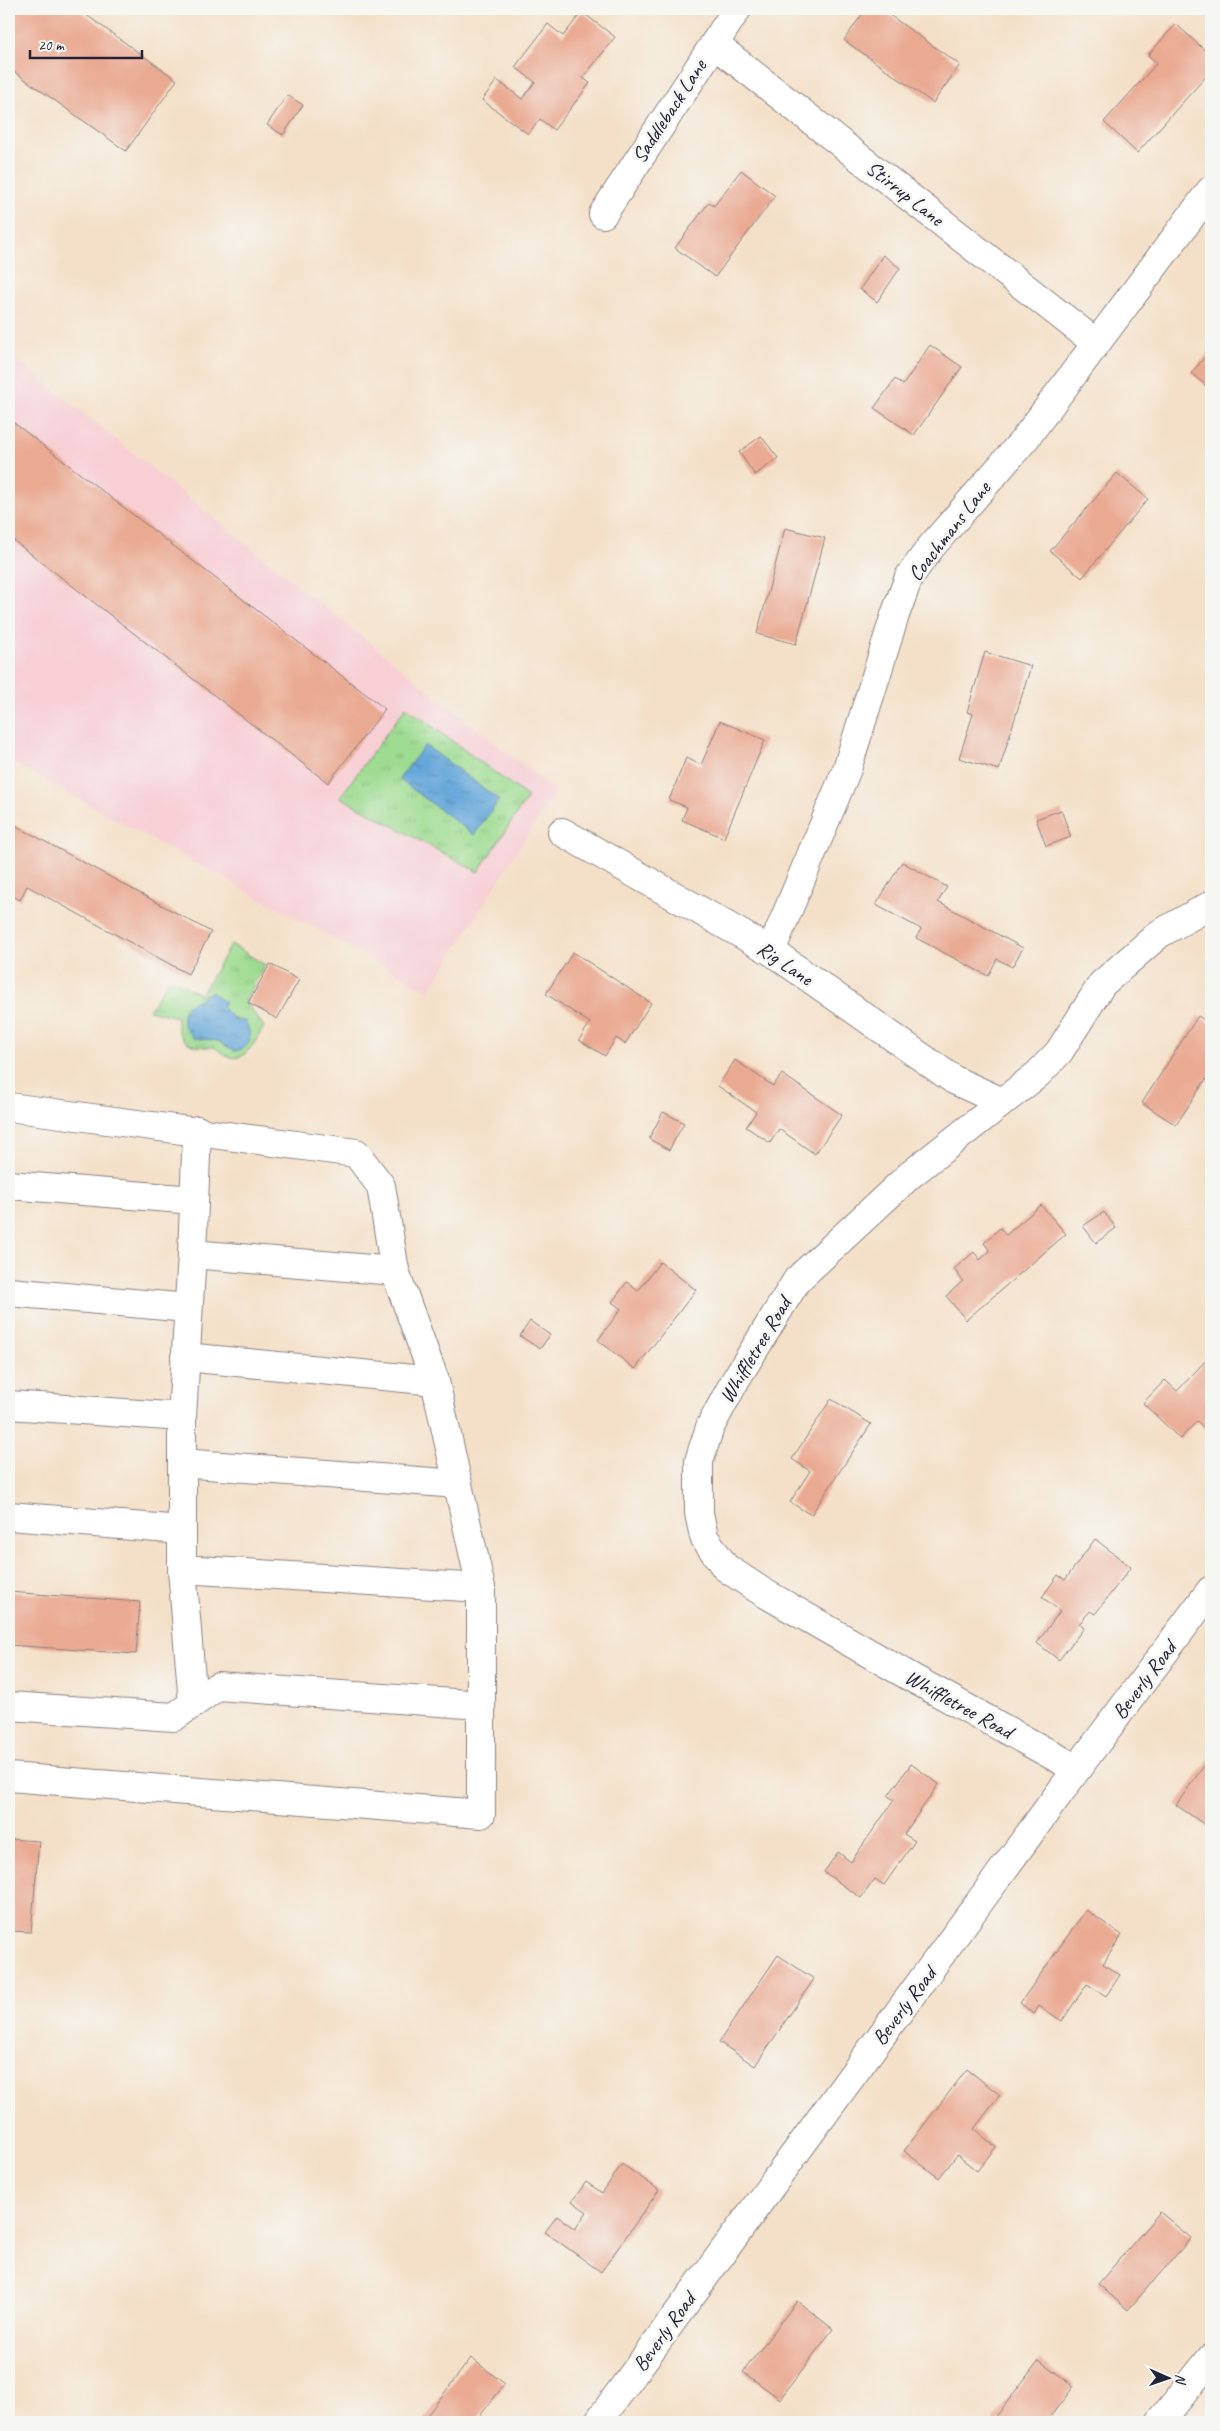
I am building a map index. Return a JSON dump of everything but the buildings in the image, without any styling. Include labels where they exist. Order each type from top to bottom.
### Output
[{"type":"street","name":"Saddleback Lane","points":[[603,214],[737,9]]},
{"type":"street","name":"Stirrup Lane","points":[[714,44],[1096,343]]},
{"type":"street","name":"Coachmans Lane","points":[[771,951],[846,769],[894,615],[909,577],[931,547],[1024,440],[1211,190]]},
{"type":"street","name":"Rig Lane","points":[[562,832],[771,951],[954,1080],[1002,1102]]},
{"type":"street","name":"Whiffletree Road","points":[[1077,1769],[914,1679],[761,1591],[725,1567],[704,1537],[699,1513],[699,1461],[710,1427],[754,1346],[797,1280],[910,1175],[1038,1074],[1059,1052],[1102,984],[1159,934],[1211,905]]},
{"type":"street","points":[[9,1107],[196,1130],[356,1153],[381,1186],[395,1271],[435,1382],[481,1588],[481,1814],[9,1777]]},
{"type":"street","points":[[193,1704],[182,1569],[182,1417],[192,1254],[196,1130]]},
{"type":"street","points":[[9,1185],[194,1200]]},
{"type":"street","points":[[192,1254],[395,1271]]},
{"type":"street","points":[[9,1292],[188,1308]]},
{"type":"street","points":[[185,1357],[435,1382]]},
{"type":"street","points":[[9,1405],[182,1417]]},
{"type":"street","points":[[182,1463],[458,1484]]},
{"type":"street","points":[[9,1516],[182,1530]]},
{"type":"street","points":[[182,1569],[481,1588]]},
{"type":"street","name":"Beverly Road","points":[[598,2422],[1077,1769],[1211,1590]]},
{"type":"street","points":[[9,1706],[174,1717],[218,1686],[481,1705]]},
{"type":"street","points":[[1160,2422],[1211,2358]]},
{"type":"shaded area","points":[[9,354],[555,791],[429,991],[9,761]]},
{"type":"green space","points":[[406,707],[528,797],[478,872],[340,797]]},
{"type":"green space","points":[[231,944],[265,965],[245,1001],[264,1027],[250,1049],[240,1057],[234,1058],[227,1056],[214,1047],[192,1045],[182,1038],[179,1033],[177,1017],[149,1010],[170,978],[201,995]]},
{"type":"water","points":[[425,745],[499,800],[474,835],[399,779]]},
{"type":"water","points":[[211,992],[225,1002],[222,1007],[235,1020],[245,1021],[248,1026],[250,1036],[248,1044],[240,1050],[234,1051],[218,1041],[193,1038],[183,1024],[183,1013],[188,1005]]}]
